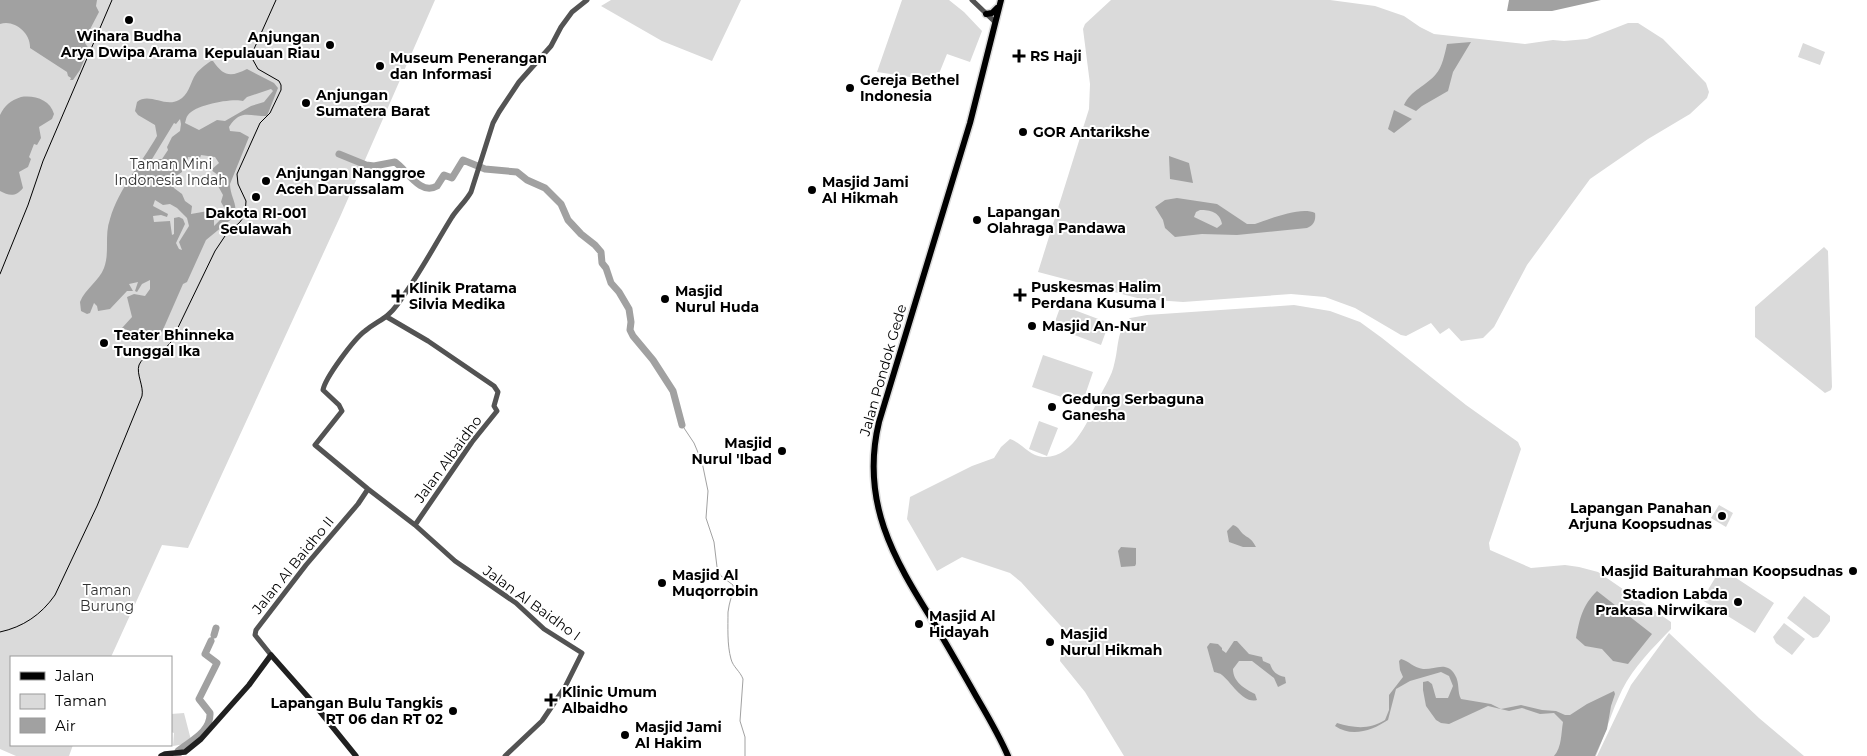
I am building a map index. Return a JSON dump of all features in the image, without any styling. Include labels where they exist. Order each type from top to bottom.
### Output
[{"type":"main road","points":[[986,14],[994,12],[1000,1]]},
{"type":"main road","name":"Jalan Pondok Gede","points":[[1000,1],[970,124],[879,422],[873,450],[873,469],[878,510],[899,565],[977,698],[1008,756]]},
{"type":"main road","points":[[161,756],[187,751],[202,738],[249,685],[271,655],[356,756]]},
{"type":"street","points":[[387,317],[410,286],[453,215],[467,200],[480,167],[495,119],[519,82],[550,46],[572,12],[586,0]]},
{"type":"street","points":[[972,0],[995,22]]},
{"type":"street","name":"Jalan Al Baidho I","points":[[387,317],[364,331],[326,382],[323,390],[340,405],[342,411],[315,445],[368,490],[414,525],[455,561],[516,603],[544,629],[582,653],[565,687],[542,721],[505,756]]},
{"type":"street","name":"Jalan Albaidho","points":[[387,317],[428,341],[494,386],[498,392],[494,406],[497,411],[472,442],[414,525]]},
{"type":"street","name":"Jalan Al Baidho II","points":[[271,655],[255,636],[256,630],[306,565],[368,490]]},
{"type":"green space","name":"Taman Mini Indonesia Indah","points":[[0,0],[435,0],[340,217],[188,548],[162,545],[111,656],[10,656],[10,746],[73,746],[69,756],[16,756],[0,749]]},
{"type":"green space","points":[[611,0],[741,0],[712,61],[662,41],[601,6]]},
{"type":"green space","points":[[902,0],[949,0],[964,12],[982,31],[970,62],[947,54],[936,81],[877,72]]},
{"type":"green space","points":[[1111,0],[1330,0],[1375,6],[1404,16],[1434,34],[1525,44],[1553,40],[1587,39],[1628,23],[1638,23],[1663,39],[1706,83],[1709,92],[1707,98],[1690,114],[1648,139],[1590,179],[1527,265],[1494,327],[1483,338],[1461,341],[1449,328],[1440,334],[1431,323],[1406,336],[1401,335],[1355,308],[1325,297],[1291,294],[1183,302],[1141,299],[1038,272],[1089,109],[1090,84],[1083,29],[1085,24]]},
{"type":"green space","points":[[1803,43],[1825,52],[1820,65],[1798,57]]},
{"type":"green space","points":[[1824,247],[1828,251],[1832,387],[1831,390],[1825,393],[1755,337],[1755,307]]},
{"type":"green space","points":[[1061,305],[1109,323],[1101,345],[1053,327]]},
{"type":"green space","points":[[1294,305],[1330,311],[1360,322],[1466,405],[1518,442],[1521,449],[1489,543],[1490,550],[1531,568],[1565,565],[1598,572],[1671,622],[1671,629],[1644,658],[1627,681],[1615,706],[1596,756],[1124,756],[1085,692],[1060,661],[1061,653],[1069,643],[1068,634],[1021,582],[1010,573],[962,557],[937,571],[907,519],[910,497],[972,466],[994,458],[1001,447],[1010,439],[1030,452],[1043,457],[1054,456],[1072,444],[1079,436],[1112,373],[1120,334],[1125,323],[1130,318],[1147,315]]},
{"type":"green space","points":[[1043,355],[1093,372],[1082,404],[1032,387]]},
{"type":"green space","points":[[1039,421],[1058,428],[1047,456],[1029,449]]},
{"type":"green space","name":"Lapangan Panahan Arjuna Koopsudnas","points":[[1719,505],[1733,513],[1726,527],[1711,518]]},
{"type":"green space","name":"Stadion Labda Prakasa Nirwikara","points":[[1721,568],[1774,603],[1755,633],[1702,600]]},
{"type":"green space","points":[[1804,596],[1830,616],[1830,621],[1818,637],[1813,638],[1787,618]]},
{"type":"green space","points":[[1784,623],[1805,639],[1792,655],[1776,643],[1773,637]]},
{"type":"green space","points":[[1669,633],[1759,718],[1804,756],[1597,756],[1631,685]]},
{"type":"green space","points":[[184,713],[191,740],[185,744],[173,746],[172,714]]},
{"type":"water","points":[[0,0],[97,0],[96,6],[99,12],[85,39],[89,49],[80,70],[73,80],[70,80],[71,78],[67,72],[30,48],[28,37],[21,28],[11,24],[0,24]]},
{"type":"water","points":[[1509,0],[1601,0],[1552,11],[1507,11]]},
{"type":"water","points":[[1471,42],[1453,72],[1448,91],[1416,111],[1404,105],[1438,71],[1447,44]]},
{"type":"water","points":[[211,61],[224,73],[232,74],[247,69],[274,83],[278,88],[267,116],[242,115],[233,121],[229,127],[230,131],[240,132],[249,137],[230,184],[235,205],[234,217],[206,240],[187,282],[183,284],[162,332],[154,337],[144,337],[143,339],[141,335],[122,328],[132,317],[127,297],[134,294],[145,296],[150,289],[150,280],[142,284],[137,292],[135,291],[138,282],[129,284],[133,291],[127,291],[110,309],[98,311],[94,303],[90,313],[87,314],[81,311],[80,302],[104,268],[107,256],[108,225],[119,197],[157,136],[155,125],[138,115],[135,111],[137,102],[142,99],[168,102],[179,100],[187,93],[198,72]],"holes":[[[271,89],[273,91],[264,102],[251,106],[225,121],[217,120],[199,130],[185,123],[188,115],[198,108],[223,101],[243,101],[247,97]],[[180,119],[180,131],[172,137],[167,147],[168,150],[162,159],[158,159],[154,167],[149,164],[174,123],[176,124]],[[201,155],[215,157],[219,163],[211,170],[218,175],[218,186],[223,195],[221,202],[229,216],[221,219],[214,226],[214,219],[212,220],[212,215],[208,211],[191,214],[192,206],[185,201],[182,194],[171,183],[173,178],[182,172],[182,165],[187,164],[188,157],[200,158]],[[155,200],[163,205],[170,204],[187,218],[189,226],[179,242],[182,250],[179,249],[176,243],[185,224],[183,219],[179,217],[174,218],[174,234],[172,235],[170,221],[154,222],[153,216],[161,215],[167,217],[168,214],[153,206]]]},
{"type":"water","points":[[21,97],[37,98],[45,102],[54,114],[52,119],[39,127],[41,138],[37,145],[34,144],[29,157],[31,159],[28,167],[19,172],[23,188],[18,193],[9,195],[0,191],[0,115],[8,104]]},
{"type":"water","points":[[1394,110],[1412,119],[1394,133],[1388,129]]},
{"type":"water","points":[[1169,156],[1189,163],[1193,183],[1170,179]]},
{"type":"water","points":[[1177,198],[1217,204],[1247,224],[1255,224],[1285,214],[1302,211],[1315,213],[1315,218],[1313,224],[1307,228],[1237,235],[1202,234],[1175,237],[1165,228],[1163,220],[1155,207],[1165,200]],"holes":[[[1200,210],[1211,211],[1217,214],[1222,224],[1217,228],[1194,217],[1196,212]]]},
{"type":"water","points":[[1233,525],[1251,539],[1256,547],[1243,547],[1229,542],[1227,531]]},
{"type":"water","points":[[1121,547],[1136,548],[1135,566],[1121,567],[1118,551]]},
{"type":"water","points":[[1597,591],[1652,634],[1628,664],[1613,661],[1602,649],[1585,646],[1576,638],[1582,613]]},
{"type":"water","points":[[1234,641],[1237,641],[1249,654],[1262,657],[1263,661],[1270,664],[1275,673],[1285,677],[1286,683],[1278,687],[1274,678],[1252,661],[1239,661],[1233,669],[1235,678],[1255,694],[1257,700],[1247,699],[1242,696],[1222,675],[1214,672],[1207,647],[1210,643],[1218,644],[1226,653]]},
{"type":"water","points":[[1401,659],[1423,669],[1444,667],[1452,670],[1457,678],[1461,699],[1491,704],[1501,709],[1521,705],[1570,715],[1587,704],[1614,691],[1615,694],[1607,729],[1595,756],[1554,756],[1560,744],[1563,722],[1554,713],[1540,714],[1522,708],[1509,711],[1488,706],[1449,724],[1441,723],[1436,720],[1426,706],[1423,682],[1428,681],[1432,684],[1436,698],[1448,698],[1453,686],[1449,676],[1441,672],[1410,681],[1396,689],[1388,720],[1382,724],[1355,732],[1348,732],[1335,726],[1337,723],[1355,727],[1367,727],[1385,720],[1389,710],[1389,695],[1403,677],[1399,661]]},
{"type":"waterway","points":[[339,154],[366,165],[374,166],[395,162],[414,181],[425,188],[437,186],[444,175],[452,178],[463,160],[485,169],[517,172],[527,180],[545,188],[561,204],[568,220],[601,252],[602,263],[606,268],[611,283],[629,309],[630,330],[653,360],[673,391],[682,425]]},
{"type":"waterway","points":[[682,425],[694,443],[702,462],[708,491],[706,518],[714,542],[717,567],[721,576],[733,585],[728,612],[728,642],[732,662],[743,679],[740,721],[745,737],[745,756]]},
{"type":"waterway","points":[[214,635],[216,628]]},
{"type":"waterway","points":[[178,756],[178,751],[199,735],[207,726],[209,720],[210,713],[199,699],[217,663],[205,654],[211,641]]},
{"type":"tram line","points":[[0,274],[28,205],[43,161],[112,0]]},
{"type":"tram line","points":[[0,632],[16,627],[31,619],[44,609],[55,595],[97,506],[142,396],[138,372],[139,365],[143,359],[163,350],[171,342],[215,251],[225,236],[245,215],[246,201],[238,184],[237,174],[260,123],[270,113],[281,90],[279,81],[258,69],[253,60],[254,49],[276,0]]},
{"type":"place","name":"Wihara Budha Arya Dwipa Arama","points":[[129,20]]},
{"type":"place","name":"Anjungan Kepulauan Riau","points":[[330,45]]},
{"type":"place","name":"RS Haji","points":[[1019,56]]},
{"type":"place","name":"Museum Penerangan dan Informasi","points":[[380,66]]},
{"type":"place","name":"Gereja Bethel Indonesia","points":[[850,88]]},
{"type":"place","name":"Anjungan Sumatera Barat","points":[[306,103]]},
{"type":"place","name":"GOR Antarikshe","points":[[1023,132]]},
{"type":"place","name":"Anjungan Nanggroe Aceh Darussalam","points":[[266,181]]},
{"type":"place","name":"Masjid Jami Al Hikmah","points":[[812,190]]},
{"type":"place","name":"Dakota RI-001 Seulawah","points":[[256,197]]},
{"type":"place","name":"Lapangan Olahraga Pandawa","points":[[977,220]]},
{"type":"place","name":"Puskesmas Halim Perdana Kusuma I","points":[[1020,295]]},
{"type":"place","name":"Klinik Pratama Silvia Medika","points":[[398,296]]},
{"type":"place","name":"Masjid Nurul Huda","points":[[665,299]]},
{"type":"place","name":"Masjid An-Nur","points":[[1032,326]]},
{"type":"place","name":"Teater Bhinneka Tunggal Ika","points":[[104,343]]},
{"type":"place","name":"Gedung Serbaguna Ganesha","points":[[1052,407]]},
{"type":"place","name":"Masjid Nurul 'Ibad","points":[[782,451]]},
{"type":"place","name":"Lapangan Panahan Arjuna Koopsudnas","points":[[1722,516]]},
{"type":"place","name":"Masjid Baiturahman Koopsudnas","points":[[1853,571]]},
{"type":"place","name":"Masjid Al Muqorrobin","points":[[662,583]]},
{"type":"place","name":"Stadion Labda Prakasa Nirwikara","points":[[1738,602]]},
{"type":"place","name":"Masjid Al Hidayah","points":[[919,624]]},
{"type":"place","name":"Masjid Nurul Hikmah","points":[[1050,642]]},
{"type":"place","name":"Klinic Umum Albaidho","points":[[551,700]]},
{"type":"place","name":"Lapangan Bulu Tangkis RT 06 dan RT 02","points":[[453,711]]},
{"type":"place","name":"Masjid Jami Al Hakim","points":[[625,735]]},
{"type":"park label","name":"Taman Burung","points":[[107,598]]}]
